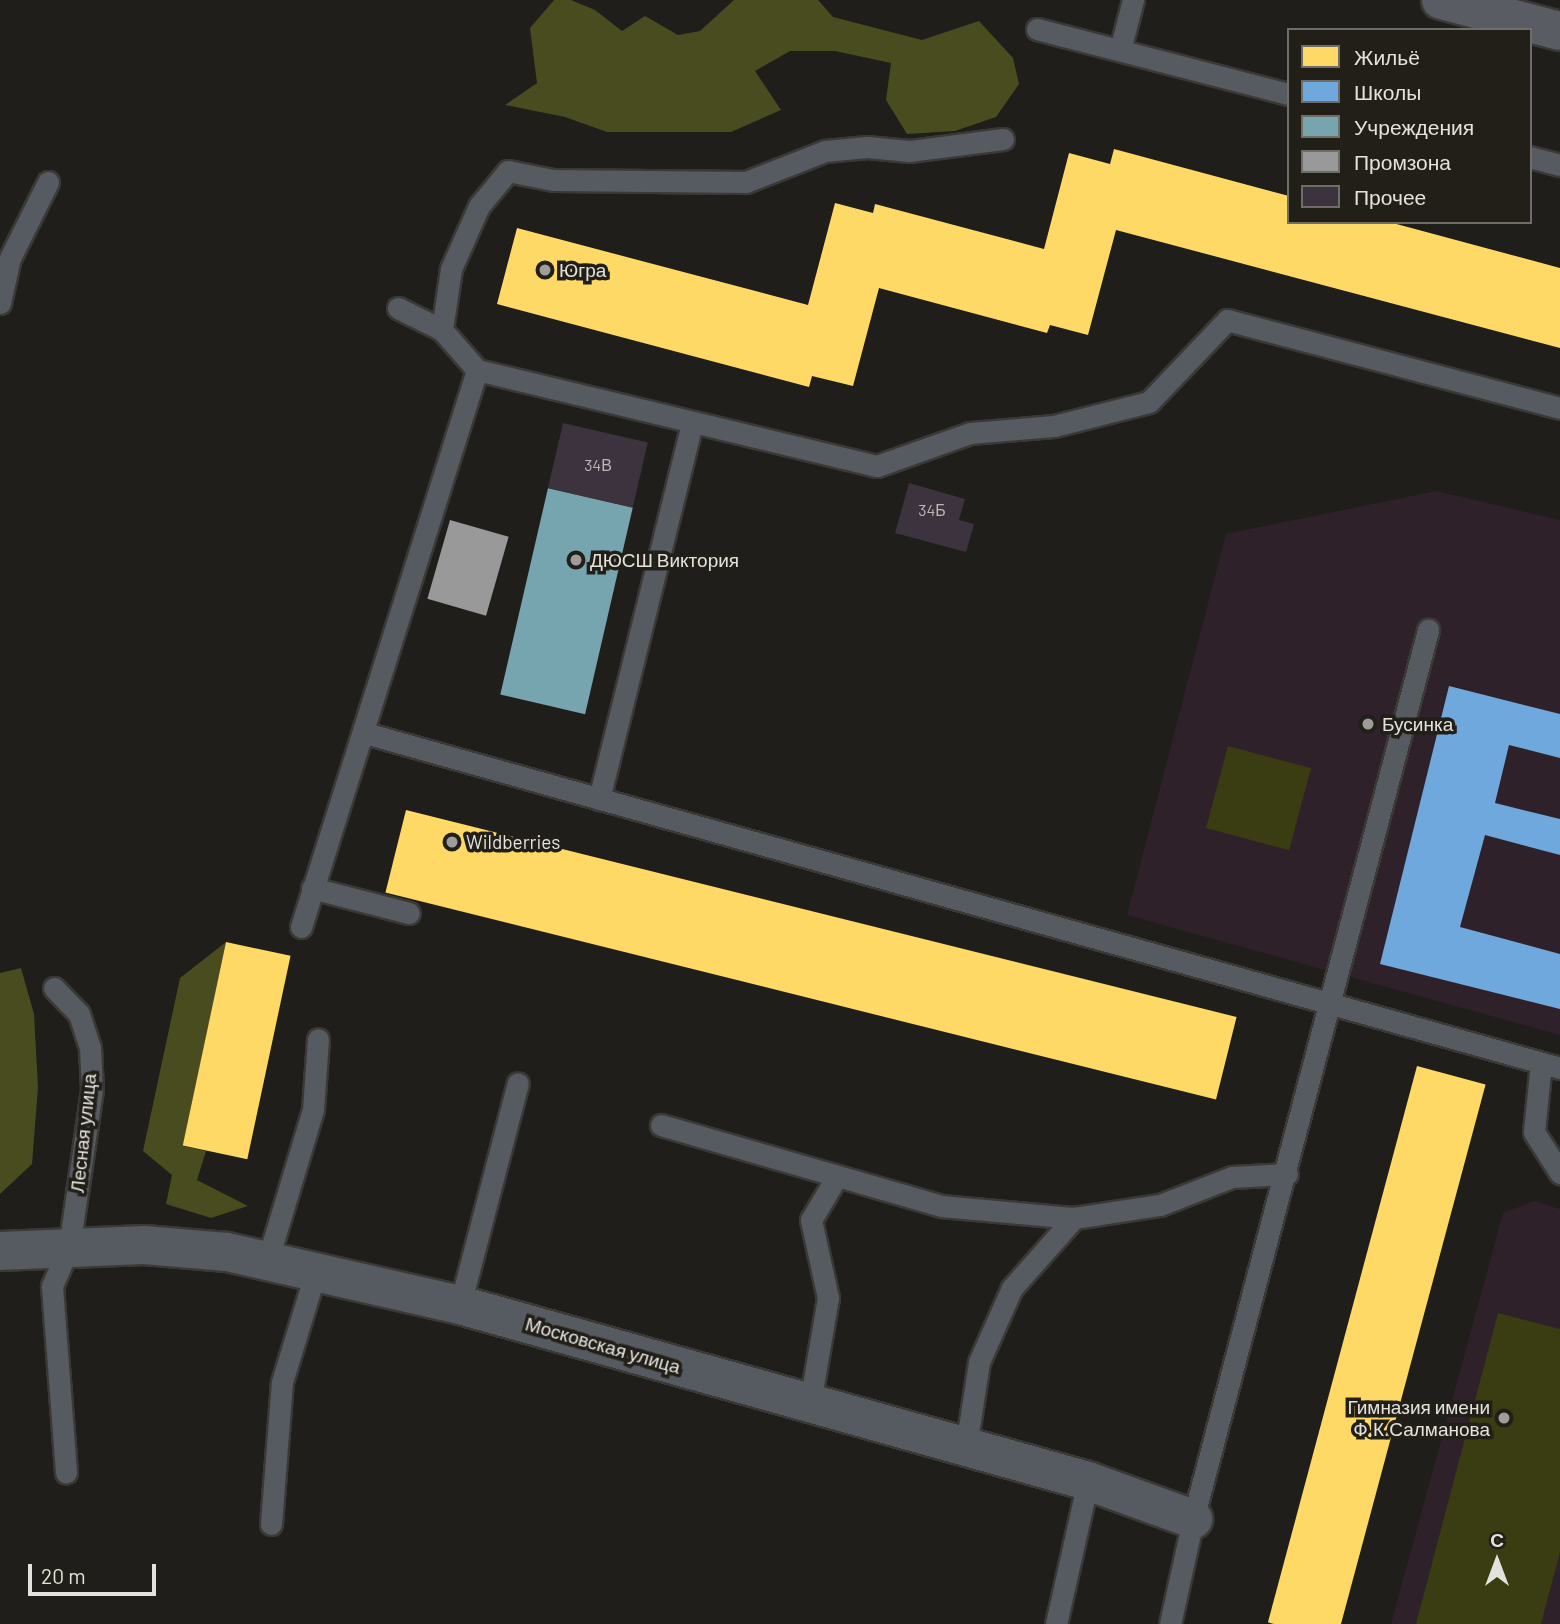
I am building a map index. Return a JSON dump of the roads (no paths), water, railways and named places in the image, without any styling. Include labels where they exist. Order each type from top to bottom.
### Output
[{"type":"street","points":[[1441,0],[1560,31]]},
{"type":"street","name":"Московская улица","points":[[0,1251],[158,1246],[227,1252],[460,1305],[1088,1481],[1194,1519]]},
{"type":"lane","points":[[1120,50],[1133,0]]},
{"type":"lane","points":[[1037,29],[1287,93]]},
{"type":"lane","points":[[442,330],[451,269],[479,206],[508,171],[553,180],[746,182],[825,151],[867,147],[909,151],[1003,139]]},
{"type":"lane","points":[[1532,158],[1560,165]]},
{"type":"lane","points":[[0,303],[10,258],[48,182]]},
{"type":"lane","points":[[398,308],[442,330],[477,370],[877,466],[970,433],[1054,426],[1149,402],[1227,320],[1560,408]]},
{"type":"lane","points":[[301,927],[365,733],[477,370]]},
{"type":"lane","points":[[599,799],[692,422]]},
{"type":"lane","points":[[1170,1624],[1194,1519],[1332,1006],[1427,630]]},
{"type":"lane","points":[[365,733],[1550,1066],[1534,1132],[1560,1173]]},
{"type":"lane","points":[[312,888],[409,913]]},
{"type":"lane","name":"Лесная улица","points":[[54,988],[79,1014],[90,1047],[92,1090],[69,1247],[52,1286],[66,1472]]},
{"type":"lane","points":[[267,1262],[313,1111],[318,1039]]},
{"type":"lane","points":[[460,1305],[518,1083]]},
{"type":"lane","points":[[661,1125],[836,1178],[941,1206],[1074,1218],[1160,1205],[1232,1177],[1287,1174]]},
{"type":"lane","points":[[810,1403],[828,1298],[811,1220],[836,1178]]},
{"type":"lane","points":[[966,1447],[979,1362],[1012,1288],[1074,1218]]},
{"type":"lane","points":[[271,1524],[282,1382],[315,1274]]},
{"type":"lane","points":[[1056,1624],[1088,1481]]},
{"type":"place","name":"Югра","points":[[545,270]]},
{"type":"place","name":"ДЮСШ Виктория","points":[[576,560]]},
{"type":"place","name":"Бусинка","points":[[1368,724]]},
{"type":"place","name":"Wildberries","points":[[452,842]]},
{"type":"place","name":"Гимназия имени Ф.К.Салманова","points":[[1504,1418]]}]
